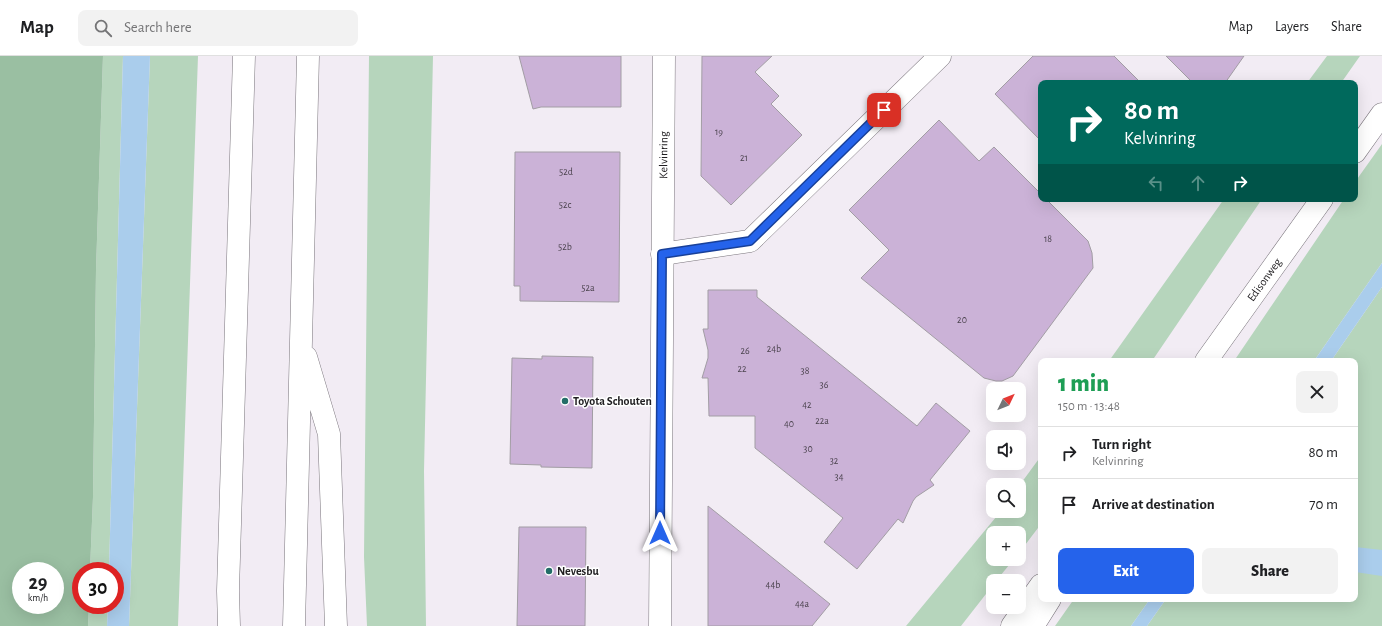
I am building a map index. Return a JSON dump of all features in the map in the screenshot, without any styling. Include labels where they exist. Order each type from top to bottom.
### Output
[{"type":"main road","points":[[229,626],[228,591],[244,56]]},
{"type":"main road","points":[[294,626],[308,56]]},
{"type":"main road","name":"Kelvinring","points":[[660,626],[664,56]]},
{"type":"main road","points":[[662,254],[750,241],[940,56]]},
{"type":"main road","points":[[1358,148],[1382,114]]},
{"type":"main road","name":"Edisonweg","points":[[1208,358],[1320,202]]},
{"type":"main road","points":[[300,338],[330,434],[336,626]]},
{"type":"main road","points":[[1012,626],[1038,589]]},
{"type":"main road","points":[[222,626],[228,591]]},
{"type":"main road","points":[[1033,626],[1048,602]]},
{"type":"green space","points":[[0,56],[103,56],[96,270],[93,497],[90,562],[72,562],[72,614],[89,614],[88,626],[0,626]]},
{"type":"green space","points":[[103,56],[123,56],[109,562],[90,562],[93,497],[96,270]]},
{"type":"green space","points":[[150,56],[198,56],[178,626],[129,626]]},
{"type":"green space","points":[[369,56],[433,56],[424,471],[426,626],[367,626],[364,557]]},
{"type":"green space","points":[[1327,56],[1360,56],[1343,80],[1309,80]]},
{"type":"green space","points":[[1382,144],[1382,263],[1316,358],[1236,358],[1342,202],[1358,202],[1358,178]]},
{"type":"green space","points":[[1222,202],[1260,202],[1154,358],[1111,358]]},
{"type":"green space","points":[[1382,287],[1382,626],[1147,626],[1164,602],[1358,602],[1358,358],[1333,358]]},
{"type":"green space","points":[[1038,460],[1038,528],[1026,544],[1026,526],[989,526],[995,518],[1026,518],[1025,478]]},
{"type":"green space","points":[[986,529],[986,566],[1008,566],[1002,574],[986,574],[986,594],[961,626],[906,626]]},
{"type":"green space","points":[[1072,602],[1148,602],[1131,626],[1055,626]]},
{"type":"green space","points":[[89,614],[108,614],[107,626],[88,626]]},
{"type":"water","points":[[123,56],[150,56],[129,626],[107,626],[108,614],[124,614],[124,562],[109,562]]},
{"type":"water","points":[[1382,263],[1382,287],[1333,358],[1316,358]]},
{"type":"water","points":[[1358,547],[1382,550],[1382,576],[1358,572]]},
{"type":"water","points":[[1148,602],[1164,602],[1147,626],[1131,626]]},
{"type":"building","points":[[519,56],[621,56],[621,107],[541,107],[533,109]]},
{"type":"building","points":[[702,56],[772,56],[755,72],[779,96],[771,104],[802,135],[731,205],[701,176]]},
{"type":"building","points":[[1033,56],[1114,56],[1138,80],[1038,80],[1038,138],[995,94]]},
{"type":"building","points":[[1166,56],[1244,56],[1227,80],[1190,80]]},
{"type":"building","points":[[939,120],[979,161],[994,147],[1038,191],[1038,202],[1049,202],[1088,241],[1092,253],[1093,268],[1013,376],[1002,381],[996,381],[984,378],[861,278],[889,250],[849,210]]},
{"type":"building","points":[[515,152],[620,152],[619,302],[520,301],[520,286],[514,286]]},
{"type":"building","points":[[708,290],[757,290],[757,297],[917,426],[936,403],[970,431],[930,480],[934,485],[916,497],[913,501],[903,523],[898,519],[857,569],[824,542],[843,518],[755,448],[755,416],[709,416],[708,378],[702,378],[708,358],[708,350],[703,329],[708,329]]},
{"type":"building","points":[[542,356],[593,357],[592,468],[541,467],[541,465],[510,464],[512,358],[542,359]]},
{"type":"building","points":[[708,506],[830,604],[812,626],[708,626]]},
{"type":"building","points":[[519,527],[586,527],[585,626],[517,626]]},
{"type":"place","name":"Toyota Schouten","points":[[565,401]]},
{"type":"place","name":"Nevesbu","points":[[549,571]]},
{"type":"route","points":[[660,533],[662,254],[750,241],[884,110]]}]
